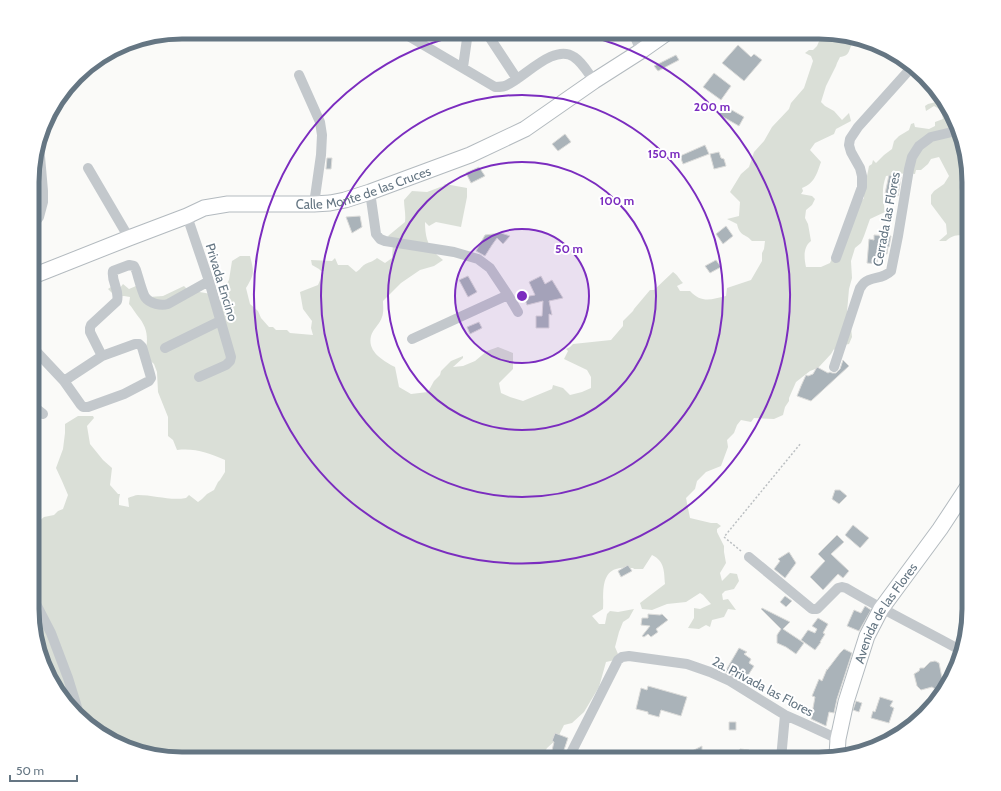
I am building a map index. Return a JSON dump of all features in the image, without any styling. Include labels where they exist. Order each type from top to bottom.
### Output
[{"type":"street","points":[[415,39],[495,87],[506,86],[550,57],[560,54],[573,56],[579,61],[594,81]]},
{"type":"street","points":[[463,67],[467,39]]},
{"type":"street","points":[[491,39],[517,79]]},
{"type":"street","points":[[636,39],[641,51]]},
{"type":"street","name":"Calle Monte de las Cruces","points":[[39,274],[204,208],[228,204],[330,203],[370,192],[470,155],[525,129],[658,39]]},
{"type":"street","points":[[836,258],[862,186],[860,168],[851,152],[849,145],[850,139],[858,127],[909,70]]},
{"type":"street","points":[[299,75],[320,122],[322,135],[314,204]]},
{"type":"street","name":"Cerrada las Flores","points":[[834,367],[860,288],[864,283],[887,275],[891,271],[912,157],[919,146],[931,138],[953,132]]},
{"type":"street","points":[[88,168],[129,238]]},
{"type":"street","points":[[370,192],[376,234],[380,239],[454,252],[478,259],[490,268],[518,312]]},
{"type":"street","points":[[39,193],[43,202],[39,217]]},
{"type":"street","name":"Privada Encino","points":[[187,216],[209,281],[231,357],[230,361],[226,365],[199,377]]},
{"type":"street","points":[[102,356],[90,332],[90,328],[91,325],[117,301],[118,292],[112,278],[113,271],[129,265],[134,266],[145,297],[150,302],[163,305],[168,304],[209,281]]},
{"type":"street","points":[[412,339],[508,295]]},
{"type":"street","points":[[165,348],[220,320]]},
{"type":"street","points":[[39,354],[64,381],[84,407],[88,407],[124,394],[149,382],[151,378],[142,347],[139,344],[135,344],[102,356],[64,381]]},
{"type":"street","points":[[39,411],[43,414]]},
{"type":"street","name":"Avenida de las Flores","points":[[837,751],[838,739],[846,702],[867,636],[882,609],[940,530],[962,496]]},
{"type":"street","points":[[749,557],[812,610],[817,609],[838,588],[846,588],[882,609],[956,648]]},
{"type":"street","points":[[39,610],[51,633],[77,706]]},
{"type":"street","name":"2a. Privada las Flores","points":[[572,752],[618,660],[622,657],[636,657],[687,664],[710,672],[730,681],[785,715],[838,739]]},
{"type":"street","points":[[782,752],[785,715]]},
{"type":"path","points":[[749,557],[724,537],[801,443]]},
{"type":"shaded area","points":[[820,39],[838,40],[853,43],[848,54],[840,57],[826,86],[821,102],[834,111],[842,120],[849,113],[851,121],[836,129],[834,134],[815,143],[810,150],[821,162],[815,177],[810,183],[802,188],[803,191],[801,194],[812,196],[815,199],[812,205],[806,210],[805,218],[808,224],[811,241],[805,249],[806,267],[821,267],[830,263],[852,213],[864,198],[867,185],[865,178],[867,176],[869,166],[872,164],[873,160],[876,163],[892,149],[894,141],[909,130],[911,124],[914,123],[915,127],[929,129],[935,126],[935,122],[943,119],[941,110],[934,106],[926,111],[925,106],[936,102],[936,99],[951,127],[961,163],[962,235],[951,237],[946,241],[939,241],[947,234],[946,224],[931,204],[931,195],[944,184],[949,176],[939,157],[931,159],[921,170],[916,170],[915,174],[907,173],[886,176],[883,190],[885,212],[870,219],[861,243],[855,248],[851,261],[852,278],[849,289],[847,312],[850,318],[852,337],[849,344],[839,346],[836,352],[834,349],[818,368],[810,371],[796,382],[783,415],[774,419],[754,418],[751,422],[741,420],[734,433],[727,440],[728,447],[721,466],[706,472],[697,481],[695,489],[686,498],[690,518],[717,523],[721,526],[717,529],[717,532],[724,546],[726,563],[720,573],[722,581],[730,573],[737,574],[739,581],[734,589],[725,591],[722,594],[723,600],[728,599],[736,610],[728,609],[724,617],[712,620],[710,627],[706,625],[699,629],[688,628],[694,618],[694,608],[700,609],[711,604],[700,593],[686,602],[667,604],[652,610],[642,609],[640,603],[665,584],[662,564],[656,557],[652,555],[643,569],[622,568],[611,572],[605,580],[603,609],[592,616],[599,624],[605,624],[607,614],[610,611],[618,612],[634,609],[629,618],[623,622],[619,632],[615,647],[618,654],[615,660],[606,662],[599,687],[584,712],[572,723],[564,725],[557,739],[545,752],[172,752],[145,747],[110,733],[95,723],[74,703],[58,681],[50,664],[44,646],[39,619],[39,521],[44,517],[54,515],[63,509],[68,495],[56,468],[63,449],[65,424],[78,416],[93,416],[94,418],[87,426],[90,444],[103,460],[112,468],[110,485],[118,494],[120,494],[119,505],[129,507],[128,498],[138,495],[180,499],[186,498],[189,495],[198,502],[214,490],[225,472],[225,460],[202,452],[177,450],[173,440],[168,436],[168,417],[158,392],[157,372],[154,364],[145,356],[147,334],[144,325],[129,304],[130,297],[116,297],[108,289],[111,287],[120,288],[123,284],[129,289],[136,286],[149,297],[163,296],[184,286],[188,290],[211,294],[217,301],[222,302],[224,288],[229,280],[232,261],[240,256],[250,256],[253,272],[246,288],[250,304],[258,311],[261,318],[269,327],[273,327],[276,330],[287,330],[290,333],[313,335],[311,328],[312,321],[303,309],[300,292],[318,285],[324,271],[321,271],[312,265],[311,260],[332,261],[335,258],[338,265],[348,265],[356,272],[364,265],[377,258],[385,263],[392,258],[393,243],[388,236],[405,222],[404,200],[412,191],[427,192],[445,184],[467,188],[467,197],[461,227],[436,222],[429,226],[425,222],[428,243],[432,250],[443,260],[434,266],[420,270],[401,283],[383,301],[382,317],[371,336],[370,342],[374,351],[382,359],[395,367],[399,387],[411,394],[428,392],[434,381],[440,375],[441,371],[451,361],[463,356],[463,358],[453,367],[463,366],[475,361],[487,351],[498,347],[513,353],[513,369],[499,383],[501,393],[523,401],[552,389],[553,385],[563,388],[570,395],[582,392],[591,388],[591,377],[587,370],[564,359],[568,351],[566,349],[573,344],[611,340],[623,326],[623,321],[650,290],[654,290],[673,272],[683,283],[677,286],[680,291],[690,291],[699,298],[707,300],[726,296],[727,288],[751,280],[762,261],[765,241],[752,241],[741,233],[737,224],[727,219],[739,216],[740,202],[730,192],[741,174],[749,167],[754,152],[764,141],[772,127],[789,109],[791,103],[804,88],[813,61],[811,56],[805,53],[809,50],[813,50],[817,46]]},
{"type":"building","points":[[738,45],[751,57],[754,54],[762,60],[744,81],[722,63]]},
{"type":"building","points":[[676,55],[679,60],[658,71],[654,66]]},
{"type":"building","points":[[714,73],[731,86],[721,100],[703,87]]},
{"type":"building","points":[[723,105],[744,117],[739,126],[718,114]]},
{"type":"building","points":[[565,134],[571,142],[558,151],[552,144]]},
{"type":"building","points":[[705,145],[709,154],[683,164],[680,156]]},
{"type":"building","points":[[719,152],[721,158],[724,159],[726,166],[714,169],[710,154]]},
{"type":"building","points":[[327,158],[332,158],[331,169],[326,169]]},
{"type":"building","points":[[479,167],[485,176],[471,183],[466,173]]},
{"type":"building","points":[[889,175],[901,177],[898,196],[885,194]]},
{"type":"building","points":[[360,216],[362,227],[352,233],[346,217]]},
{"type":"building","points":[[726,226],[733,236],[723,244],[716,234]]},
{"type":"building","points":[[501,233],[510,236],[503,244],[497,238],[485,256],[476,251],[485,235]]},
{"type":"building","points":[[874,235],[891,236],[887,254],[883,254],[883,258],[878,257],[877,264],[867,263],[869,239],[874,240]]},
{"type":"building","points":[[716,260],[721,267],[710,273],[705,266]]},
{"type":"building","points":[[468,276],[477,292],[468,297],[459,280]]},
{"type":"building","points":[[541,276],[545,284],[552,280],[563,298],[549,301],[552,315],[549,314],[549,328],[536,328],[536,316],[542,316],[543,301],[527,305],[524,297],[535,295],[529,282]]},
{"type":"building","points":[[479,322],[482,328],[470,334],[467,327]]},
{"type":"building","points":[[843,360],[849,366],[811,401],[797,396],[806,375],[808,376],[813,374],[817,367],[828,373],[836,373],[840,369]]},
{"type":"building","points":[[835,490],[840,490],[847,496],[839,504],[832,499]]},
{"type":"building","points":[[853,525],[869,538],[860,548],[845,535]]},
{"type":"building","points":[[837,535],[844,542],[831,554],[849,571],[843,578],[838,574],[823,590],[810,577],[825,561],[818,554]]},
{"type":"building","points":[[789,552],[796,563],[785,578],[774,569],[780,561],[778,559]]},
{"type":"building","points":[[628,565],[632,571],[621,577],[618,571]]},
{"type":"building","points":[[785,596],[792,601],[786,607],[780,602]]},
{"type":"building","points":[[865,606],[871,610],[859,631],[847,626],[854,610],[861,613]]},
{"type":"building","points":[[762,608],[790,622],[783,629],[804,643],[796,654],[777,643],[777,635],[781,629],[761,609]]},
{"type":"building","points":[[648,614],[662,614],[668,620],[656,629],[658,632],[651,637],[648,634],[644,637],[642,636],[650,626],[641,625],[642,618],[648,618]]},
{"type":"building","points":[[818,618],[828,624],[823,633],[825,634],[821,642],[815,650],[801,640],[808,630],[815,633],[817,629],[812,626]]},
{"type":"building","points":[[739,648],[747,652],[744,654],[751,659],[749,663],[754,666],[747,677],[744,675],[741,680],[725,672]]},
{"type":"building","points":[[844,649],[852,653],[834,713],[829,712],[826,726],[811,719],[815,697],[812,696],[819,679],[822,681],[827,669]]},
{"type":"building","points":[[935,661],[939,663],[943,681],[937,690],[932,687],[921,690],[917,686],[914,674],[930,662]]},
{"type":"building","points":[[648,686],[687,697],[681,716],[661,710],[659,717],[636,709],[641,688],[647,690]]},
{"type":"building","points":[[880,697],[893,701],[890,706],[894,708],[889,723],[871,718],[873,711],[875,712]]},
{"type":"building","points":[[856,701],[862,703],[859,712],[853,710]]},
{"type":"building","points":[[729,722],[736,722],[736,730],[729,730]]},
{"type":"building","points":[[555,733],[568,738],[563,752],[552,752],[554,742],[552,741]]},
{"type":"building","points":[[702,746],[703,752],[690,752]]},
{"type":"building","points":[[740,749],[749,750],[749,752],[739,752]]}]
